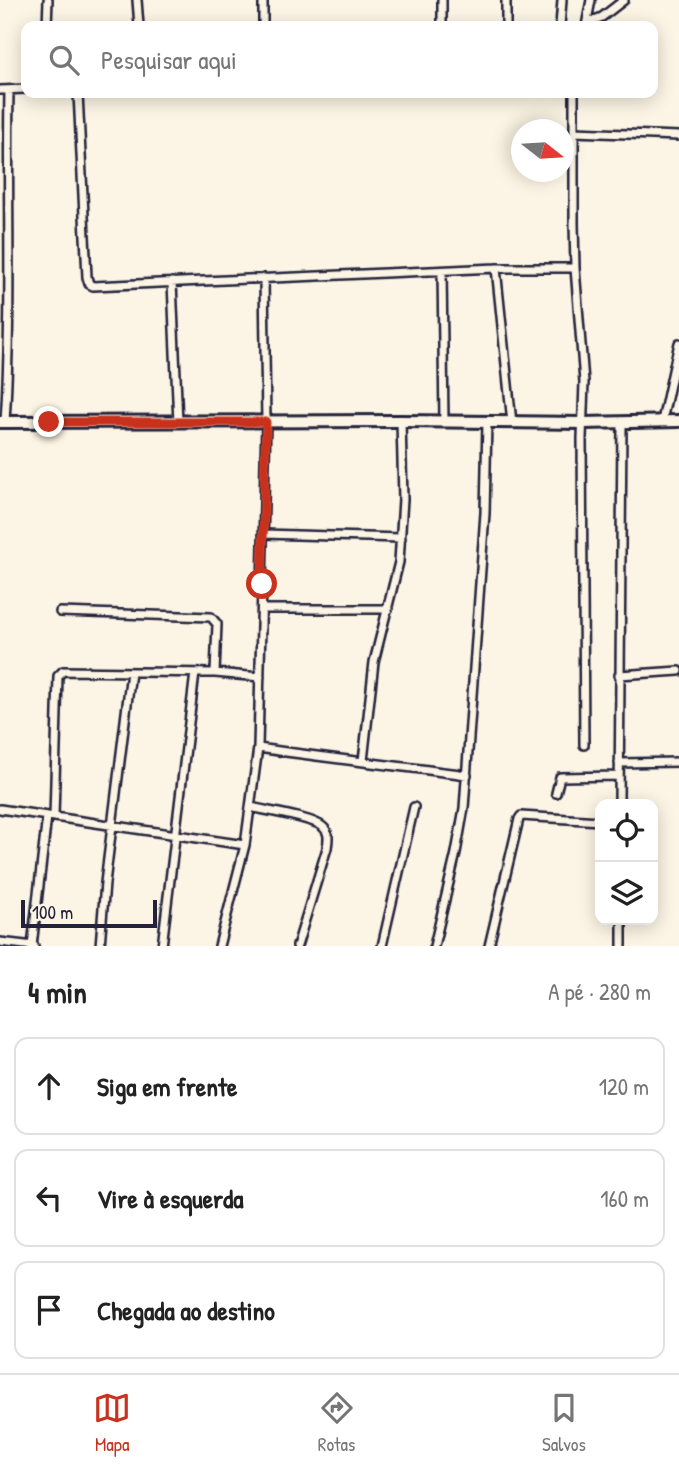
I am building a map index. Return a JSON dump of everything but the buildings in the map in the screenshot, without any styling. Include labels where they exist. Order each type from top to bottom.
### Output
[{"type":"street","points":[[47,21],[48,0]]},
{"type":"street","points":[[137,0],[139,21]]},
{"type":"street","points":[[263,21],[264,0]]},
{"type":"street","points":[[442,0],[442,21]]},
{"type":"street","points":[[506,0],[506,21]]},
{"type":"street","points":[[560,21],[562,0]]},
{"type":"street","points":[[587,21],[591,0]]},
{"type":"street","points":[[593,21],[624,0]]},
{"type":"street","points":[[0,90],[21,89]]},
{"type":"street","points":[[9,90],[8,378],[2,422],[679,421]]},
{"type":"street","points":[[78,98],[87,281],[93,286],[496,268],[575,268]]},
{"type":"street","points":[[575,98],[575,268],[584,382],[584,745]]},
{"type":"street","points":[[574,132],[679,136]]},
{"type":"street","points":[[496,268],[512,423]]},
{"type":"street","points":[[442,271],[444,422]]},
{"type":"street","points":[[219,946],[246,845],[258,748],[266,422],[264,278]]},
{"type":"street","points":[[172,282],[178,423]]},
{"type":"street","points":[[662,421],[679,343]]},
{"type":"street","points":[[363,761],[374,662],[399,562],[402,499],[401,421]]},
{"type":"street","points":[[434,946],[464,808],[485,513],[487,422]]},
{"type":"street","points":[[619,799],[622,423]]},
{"type":"street","points":[[263,534],[401,538]]},
{"type":"street","points":[[262,609],[388,609]]},
{"type":"street","points":[[60,612],[211,617],[217,624],[215,673]]},
{"type":"street","points":[[0,942],[32,946],[50,816],[58,676],[63,671],[215,673],[260,677]]},
{"type":"street","points":[[619,675],[679,671]]},
{"type":"street","points":[[100,946],[131,672]]},
{"type":"street","points":[[162,946],[195,673]]},
{"type":"street","points":[[258,748],[467,775]]},
{"type":"street","points":[[619,762],[679,762]]},
{"type":"street","points":[[556,793],[560,777],[618,776]]},
{"type":"street","points":[[251,807],[320,824],[326,829],[327,848],[298,946]]},
{"type":"street","points":[[382,946],[414,807]]},
{"type":"street","points":[[0,808],[246,845]]},
{"type":"street","points":[[489,946],[521,816],[595,821]]},
{"type":"street","points":[[622,925],[622,946]]},
{"type":"route","points":[[49,422],[266,422],[262,584]]}]
